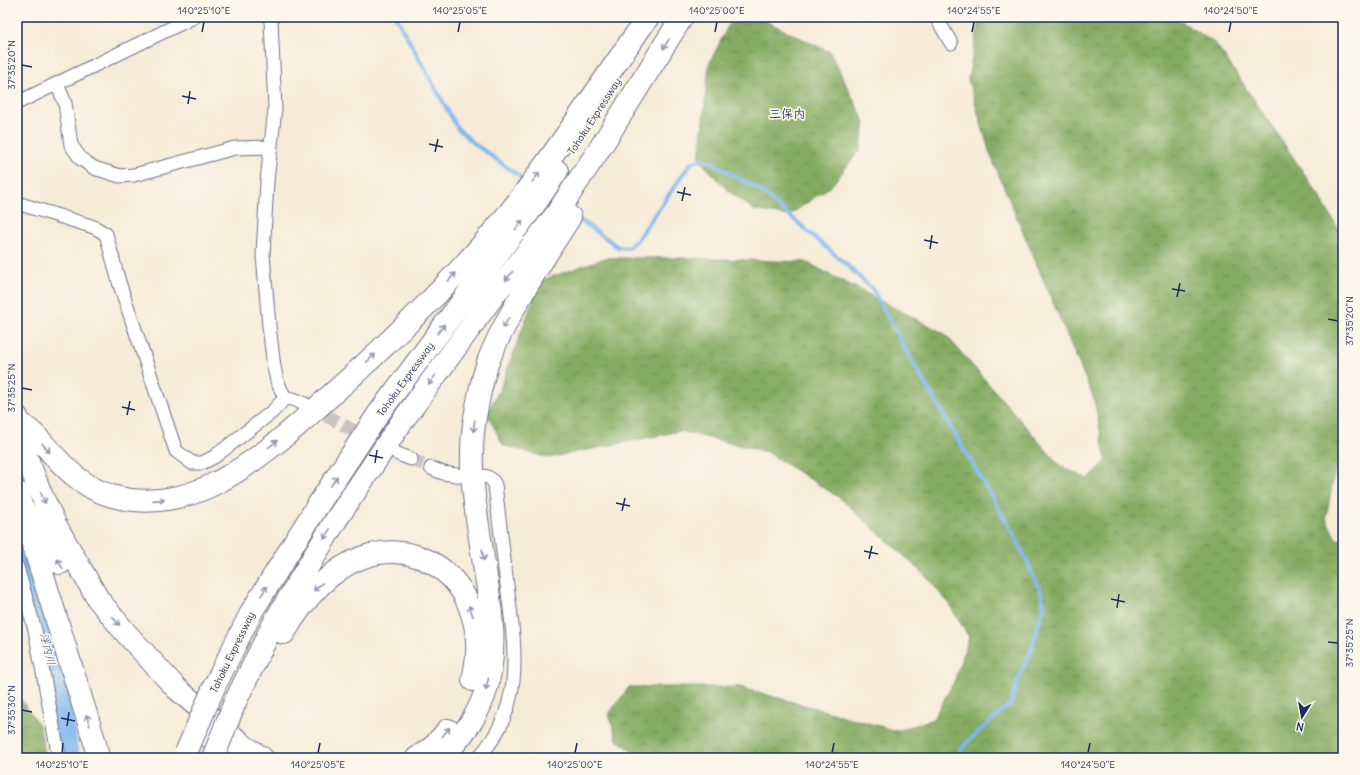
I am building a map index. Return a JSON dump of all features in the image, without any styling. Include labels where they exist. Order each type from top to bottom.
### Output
[{"type":"highway","points":[[18,419],[36,436],[72,476],[93,488],[112,496],[133,500],[161,500],[187,494],[217,483],[246,465],[306,418],[353,376],[419,312],[466,261],[516,204],[648,17]]},
{"type":"highway","name":"Tohoku Expressway","points":[[185,756],[214,687],[252,611],[316,508],[379,412],[537,202],[630,60],[654,17]]},
{"type":"highway","points":[[213,758],[239,705],[275,620],[336,520],[401,423],[491,299],[555,216],[650,70],[682,17]]},
{"type":"highway","points":[[441,758],[467,730],[484,697],[490,674],[493,627],[492,613],[474,503],[472,472],[474,424],[487,364],[498,338],[517,303],[611,151],[650,70]]},
{"type":"highway","points":[[18,419],[23,448],[41,494],[56,526],[98,599],[130,638],[176,688],[244,746],[262,758]]},
{"type":"highway","points":[[20,500],[34,550],[95,743],[98,758]]},
{"type":"highway","points":[[20,500],[47,541],[83,601],[132,664],[172,704],[235,758]]},
{"type":"highway","points":[[225,758],[239,705],[290,623],[309,596],[343,567],[362,558],[381,554],[401,553],[421,557],[437,566],[454,580],[465,596],[472,614],[476,632],[477,652],[475,672],[470,692],[461,711],[449,729],[433,747],[417,758]]},
{"type":"street","points":[[17,104],[194,17]]},
{"type":"street","points":[[269,17],[271,21],[275,109],[267,181],[263,255],[274,367],[277,380],[285,398]]},
{"type":"street","points":[[936,17],[951,43]]},
{"type":"street","points":[[58,84],[65,103],[72,145],[81,160],[94,168],[120,176],[134,175],[235,148],[271,147]]},
{"type":"street","points":[[17,203],[94,227],[106,234],[119,282],[176,451],[192,463],[202,463],[214,457],[272,412],[285,398]]},
{"type":"street","points":[[285,398],[293,399],[305,404]]},
{"type":"street","points":[[398,454],[411,459]]},
{"type":"street","points":[[431,468],[443,473],[463,476]]},
{"type":"street","points":[[478,758],[487,748],[501,726],[509,705],[515,671],[515,653],[510,602],[495,485],[492,479],[487,476],[481,476]]},
{"type":"street","points":[[17,569],[35,630],[59,758]]},
{"type":"green space","points":[[980,17],[1174,17],[1216,44],[1314,188],[1343,236],[1343,452],[1334,475],[1326,518],[1336,539],[1343,540],[1343,758],[642,758],[617,740],[609,714],[629,687],[739,687],[897,731],[933,719],[954,682],[969,637],[947,601],[922,572],[840,498],[767,452],[680,431],[548,458],[503,445],[487,413],[500,389],[540,281],[605,258],[685,258],[806,262],[945,334],[1060,466],[1088,479],[1106,461],[1094,399],[990,154],[968,79]]},
{"type":"green space","points":[[763,20],[830,52],[865,123],[860,150],[831,186],[788,216],[754,210],[726,189],[699,159],[709,64],[729,24]]},
{"type":"green space","points":[[17,694],[39,725],[46,758],[17,758]]},
{"type":"waterway","points":[[396,17],[458,129],[476,145],[525,180]]},
{"type":"waterway","points":[[576,217],[618,247],[628,248],[637,240],[691,163],[699,160],[706,160],[761,191],[848,266],[873,290],[912,361],[1016,538],[1042,594],[1044,608],[1031,651],[1019,677],[1011,703],[965,744],[956,758]]},
{"type":"waterway","name":"浮内川","points":[[17,543],[38,609],[54,671],[67,758]]},
{"type":"tunnel","points":[[309,407],[391,450]]},
{"type":"tunnel","points":[[411,459],[431,468]]},
{"type":"district","name":"三保内","points":[[787,114]]}]
